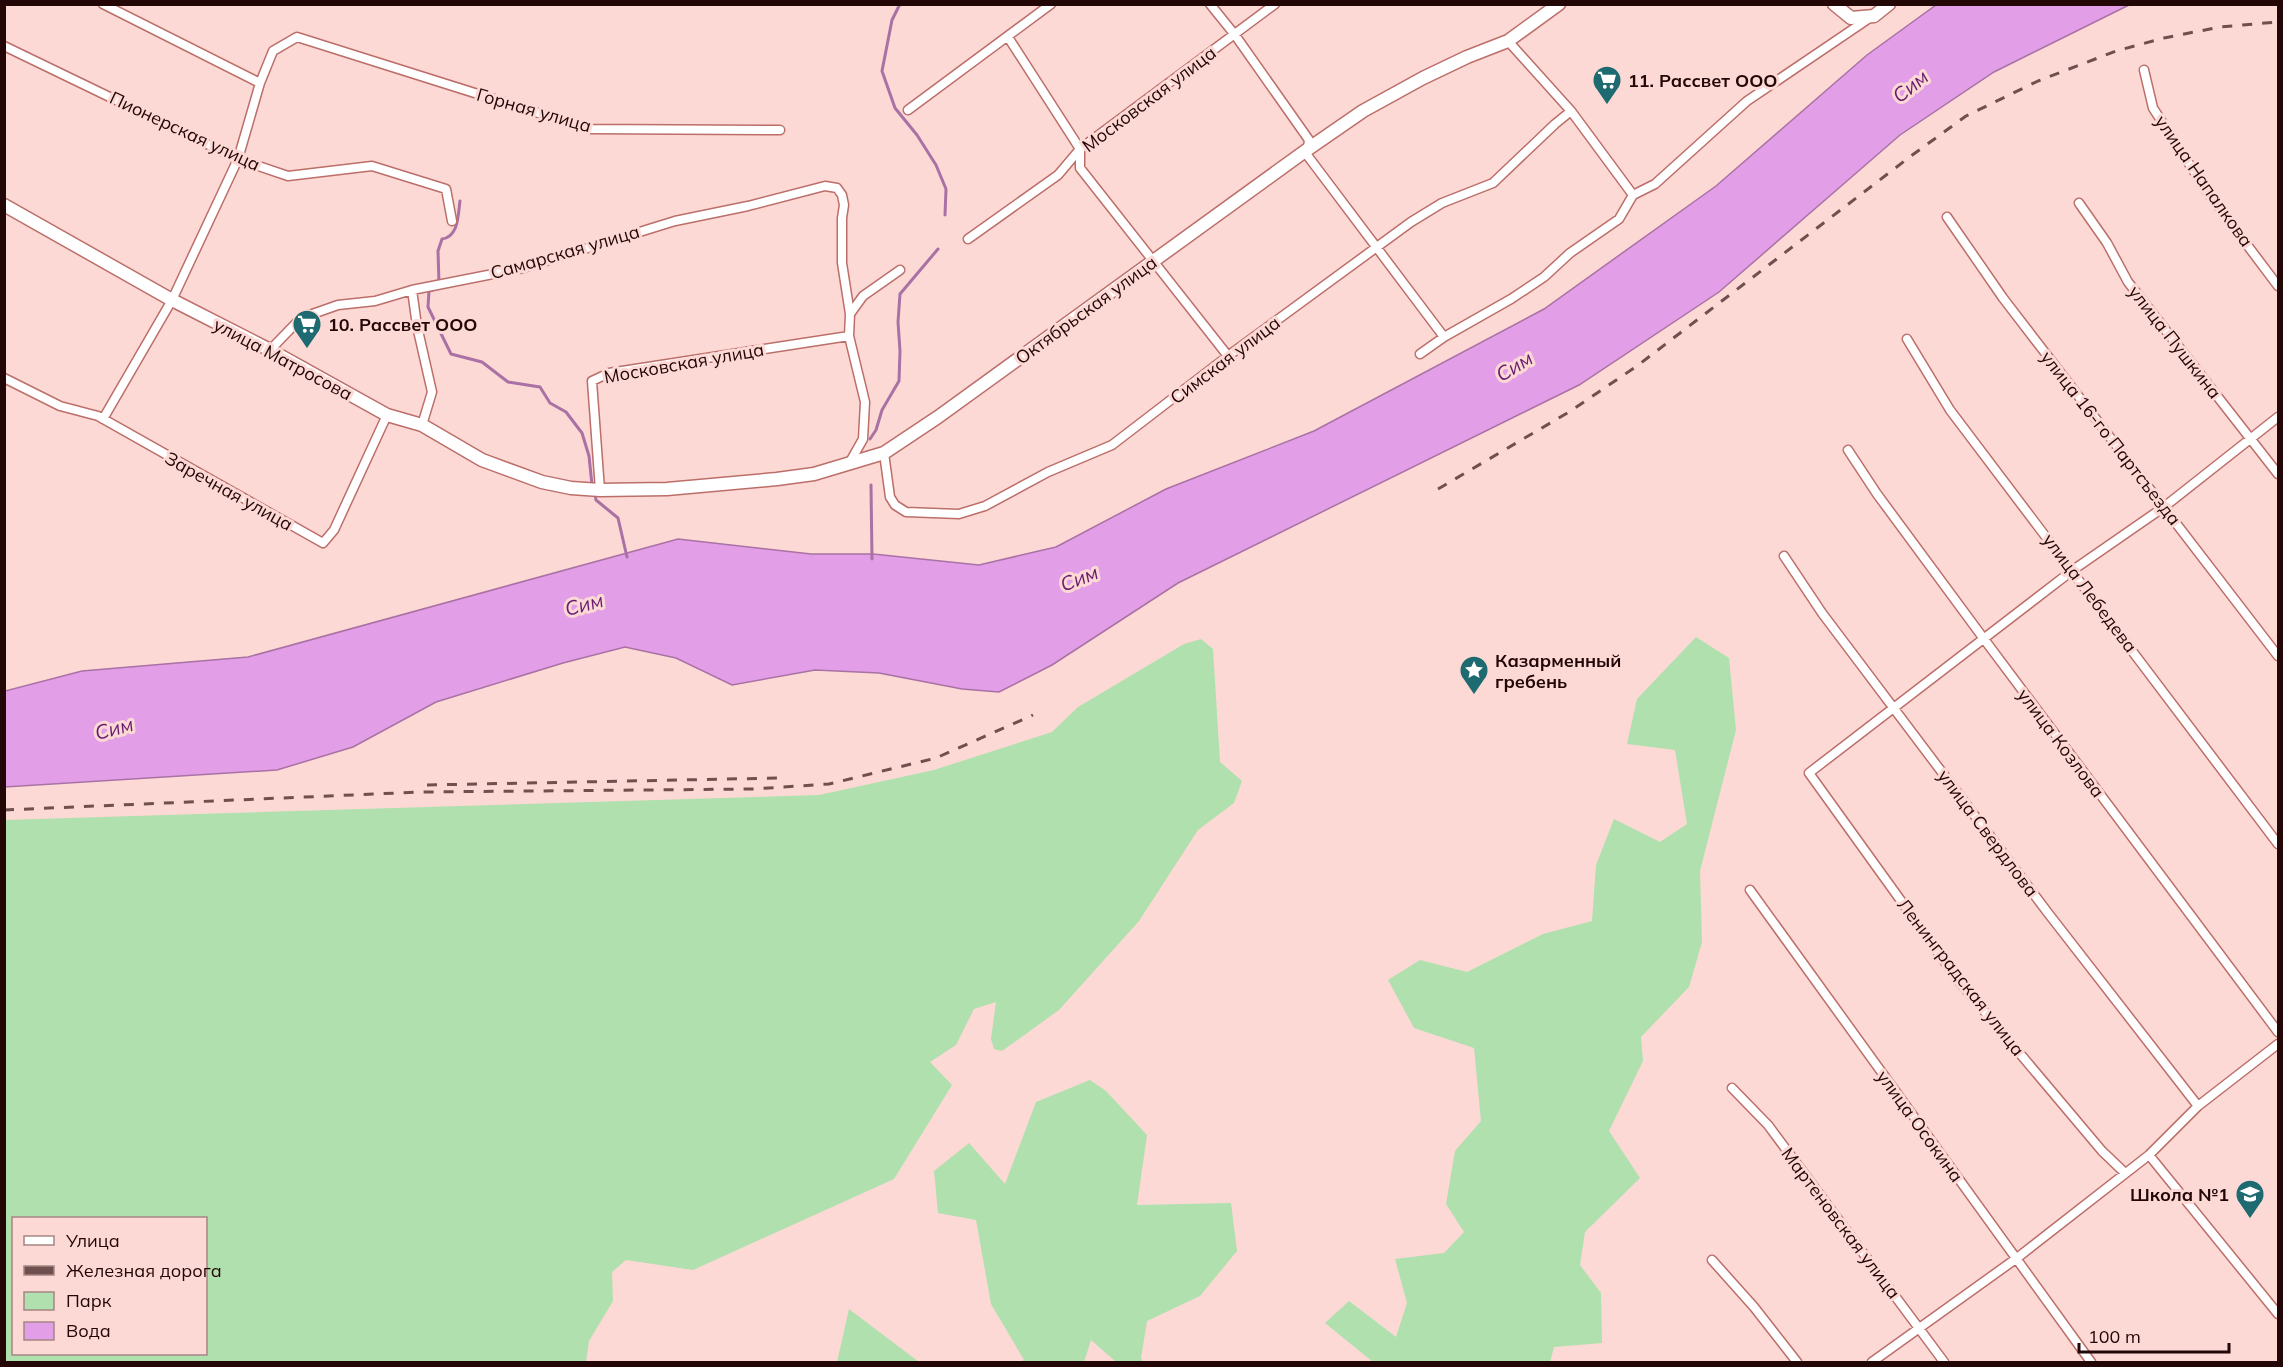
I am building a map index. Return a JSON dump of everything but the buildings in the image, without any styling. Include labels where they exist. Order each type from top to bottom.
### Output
[{"type":"main road","name":"Октябрьская улица","points":[[571,488],[667,489],[777,479],[814,474],[884,453],[931,422],[1308,148],[1363,111],[1423,78],[1508,41],[1559,4]]},
{"type":"main road","points":[[1834,4],[1851,18],[1874,15],[1889,4]]},
{"type":"main road","name":"улица Матросова","points":[[4,205],[172,300],[270,350],[387,415],[422,425],[482,460],[542,482],[571,488]]},
{"type":"street","points":[[103,4],[260,83],[238,159],[172,300],[103,420]]},
{"type":"street","points":[[908,110],[1051,4]]},
{"type":"street","points":[[1210,4],[1235,35],[1309,140],[1307,154],[1444,337]]},
{"type":"street","name":"Московская улица","points":[[968,239],[1058,175],[1080,149],[1275,4]]},
{"type":"street","points":[[1420,354],[1444,337],[1544,278],[1570,253],[1619,219],[1633,195],[1655,184],[1747,101],[1874,15]]},
{"type":"street","name":"Горная улица","points":[[260,83],[273,51],[297,37],[589,129],[780,130]]},
{"type":"street","points":[[1008,37],[1080,149],[1080,168],[1228,356]]},
{"type":"street","points":[[1508,41],[1571,111],[1633,195]]},
{"type":"street","name":"Пионерская улица","points":[[4,46],[238,159],[288,176],[372,166],[429,182],[446,189],[452,221]]},
{"type":"street","name":"улица Напалкова","points":[[2144,70],[2154,108],[2208,193],[2278,286]]},
{"type":"street","name":"Симская улица","points":[[884,453],[890,497],[895,505],[906,512],[959,514],[985,506],[1047,472],[1112,445],[1228,356],[1411,222],[1442,203],[1493,183],[1571,111]]},
{"type":"street","name":"Самарская улица","points":[[270,350],[301,318],[338,305],[375,301],[412,290],[523,268],[675,221],[748,206],[825,186],[837,188],[842,195],[844,205],[842,263],[850,314]]},
{"type":"street","name":"улица Пушкина","points":[[2079,203],[2107,243],[2127,282],[2278,474]]},
{"type":"street","name":"улица 16-го Партсъезда","points":[[1947,216],[2003,298],[2278,656]]},
{"type":"street","points":[[850,462],[862,439],[865,402],[849,336],[850,314],[863,296],[900,270]]},
{"type":"street","points":[[412,290],[417,326],[432,392],[422,425]]},
{"type":"street","name":"Московская улица","points":[[600,490],[592,381],[609,373],[849,336]]},
{"type":"street","name":"улица Лебедева","points":[[1907,339],[1950,410],[2278,844]]},
{"type":"street","name":"Заречная улица","points":[[4,378],[60,406],[98,416],[323,543],[334,530],[387,415]]},
{"type":"street","points":[[1894,707],[2073,570],[2164,507],[2252,440],[2278,417]]},
{"type":"street","name":"улица Козлова","points":[[1848,450],[1877,494],[1984,639],[2278,1032]]},
{"type":"street","name":"улица Свердлова","points":[[1784,556],[1822,613],[2048,913],[2198,1106]]},
{"type":"street","name":"Ленинградская улица","points":[[1894,707],[1809,773],[1958,980],[2102,1151],[2124,1173]]},
{"type":"street","name":"улица Осокина","points":[[1750,890],[2091,1362]]},
{"type":"street","points":[[1872,1362],[2017,1258],[2149,1155],[2198,1106],[2278,1044]]},
{"type":"street","name":"Мартеновская улица","points":[[1732,1088],[1768,1125],[1944,1362]]},
{"type":"street","points":[[2149,1155],[2278,1314]]},
{"type":"street","points":[[1712,1260],[1754,1307],[1797,1362]]},
{"type":"green space","points":[[1696,637],[1729,658],[1736,730],[1700,871],[1702,942],[1689,987],[1641,1037],[1643,1061],[1609,1131],[1640,1178],[1585,1232],[1580,1265],[1601,1293],[1602,1343],[1554,1347],[1550,1362],[1373,1362],[1325,1323],[1349,1301],[1396,1337],[1407,1303],[1395,1259],[1444,1253],[1464,1232],[1446,1204],[1455,1151],[1481,1121],[1474,1048],[1414,1028],[1388,980],[1420,960],[1467,972],[1543,934],[1592,921],[1596,865],[1614,819],[1660,842],[1687,824],[1675,750],[1627,744],[1637,699]]},
{"type":"green space","points":[[1201,639],[1213,649],[1220,762],[1242,781],[1234,803],[1198,830],[1139,921],[1059,1010],[1002,1051],[994,1049],[991,1039],[996,1002],[974,1009],[956,1045],[930,1062],[952,1085],[894,1179],[693,1270],[626,1260],[612,1272],[613,1301],[589,1341],[586,1362],[5,1362],[5,820],[819,795],[934,770],[1052,732],[1078,707],[1184,644]]},
{"type":"green space","points":[[1090,1080],[1106,1091],[1147,1135],[1137,1205],[1231,1203],[1237,1251],[1200,1296],[1147,1321],[1141,1358],[1143,1362],[1116,1362],[1091,1340],[1084,1362],[1018,1362],[1024,1360],[991,1304],[976,1220],[938,1213],[934,1171],[969,1143],[1005,1184],[1036,1102]]},
{"type":"green space","points":[[849,1309],[919,1362],[837,1362]]},
{"type":"water","name":"Сим","points":[[1936,5],[2129,5],[1994,72],[1900,135],[1719,292],[1579,385],[1178,583],[1052,665],[999,692],[962,689],[879,673],[815,670],[732,685],[676,658],[625,647],[563,663],[436,702],[353,747],[277,770],[5,787],[5,691],[82,671],[248,657],[678,539],[811,554],[873,554],[979,565],[1056,547],[1166,489],[1314,431],[1544,309],[1716,186],[1867,55]]},
{"type":"waterway","points":[[900,4],[892,20],[882,71],[895,108],[917,135],[936,165],[946,189],[945,215]]},
{"type":"waterway","points":[[439,283],[438,251],[442,239],[455,230],[460,201]]},
{"type":"waterway","points":[[870,439],[876,430],[882,410],[899,381],[900,294],[938,249]]},
{"type":"waterway","points":[[436,289],[429,291],[428,307],[451,354],[482,362],[508,382],[540,387],[550,403],[566,412],[582,433],[589,456],[592,485]]},
{"type":"waterway","points":[[871,485],[872,559]]},
{"type":"waterway","points":[[595,494],[596,500],[618,518],[627,557]]},
{"type":"railway","points":[[1438,489],[1569,412],[1637,366],[1966,116],[2038,81],[2116,51],[2164,38],[2220,27],[2278,22]]},
{"type":"railway","points":[[4,810],[421,792],[754,789],[829,784],[936,758],[1033,715]]},
{"type":"railway","points":[[427,785],[781,778]]},
{"type":"place","name":"11. Рассвет ООО","points":[[1607,106]]},
{"type":"place","name":"10. Рассвет ООО","points":[[307,350]]},
{"type":"place","name":"Казарменный гребень","points":[[1474,696]]},
{"type":"place","name":"Школа №1","points":[[2250,1220]]}]
